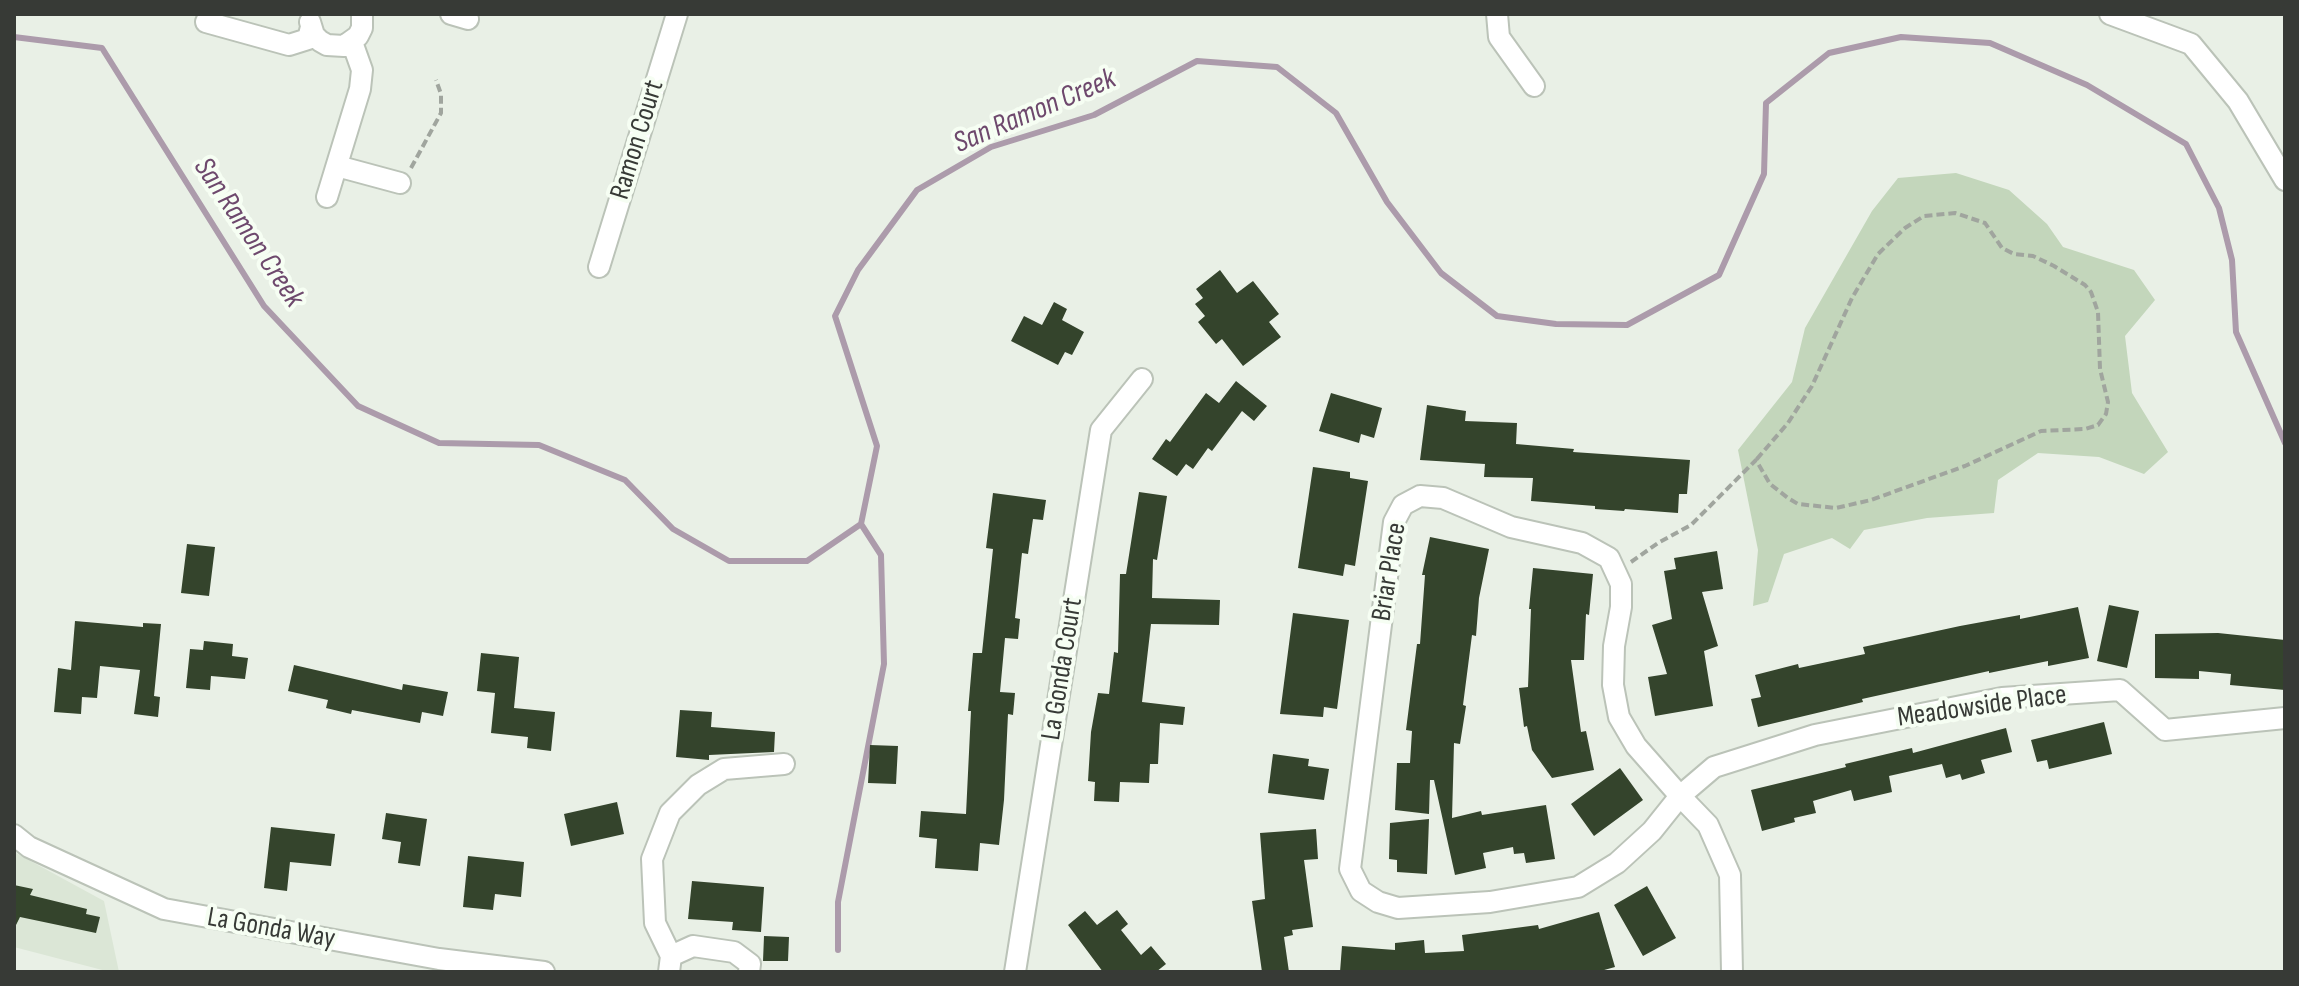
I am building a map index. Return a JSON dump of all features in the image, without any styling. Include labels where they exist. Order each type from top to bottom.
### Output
[{"type":"street","points":[[311,20],[314,35],[327,45],[344,46],[352,42],[362,28],[362,14]]},
{"type":"street","name":"Ramon Court","points":[[599,267],[677,14]]},
{"type":"street","points":[[1497,14],[1499,37],[1534,86]]},
{"type":"street","points":[[2110,14],[2191,44],[2238,101],[2285,180]]},
{"type":"street","points":[[206,22],[289,45],[308,39],[311,20]]},
{"type":"street","points":[[327,197],[360,89],[362,70],[352,42]]},
{"type":"street","points":[[337,166],[400,183]]},
{"type":"street","name":"La Gonda Court","points":[[1015,972],[1101,430],[1142,379]]},
{"type":"street","name":"Briar Place","points":[[1616,573],[1609,558],[1582,543],[1511,527],[1443,498],[1420,496],[1403,505],[1394,522],[1350,869],[1361,891],[1378,902],[1398,908],[1490,902],[1578,887],[1617,863],[1652,831],[1680,796]]},
{"type":"street","points":[[1616,573],[1621,584],[1621,607],[1614,646],[1613,685],[1619,717],[1636,746],[1708,825],[1730,875],[1732,972]]},
{"type":"street","name":"Meadowside Place","points":[[1680,796],[1714,767],[1815,735],[2002,698],[2120,690],[2165,730],[2285,718]]},
{"type":"street","points":[[749,972],[750,964],[734,952],[693,946],[670,964],[655,923],[652,859],[670,813],[698,785],[724,769],[784,764]]},
{"type":"street","name":"La Gonda Way","points":[[14,835],[29,847],[164,909],[426,957],[544,972]]},
{"type":"path","points":[[400,183],[439,119],[442,101],[436,80]]},
{"type":"path","points":[[1616,573],[1658,543],[1691,525],[1788,423],[1812,386],[1852,298],[1878,254],[1905,228],[1924,216],[1955,213],[1985,223],[2002,248],[2014,254],[2033,256],[2054,266],[2091,292],[2098,312],[2100,369],[2108,402],[2106,414],[2098,425],[2085,429],[2041,431],[1965,466],[1871,500],[1836,508],[1798,504],[1788,498],[1770,484],[1756,460]]},
{"type":"shaded area","points":[[14,852],[104,901],[119,972],[14,947]]},
{"type":"green space","points":[[1956,173],[2009,190],[2047,224],[2063,247],[2134,270],[2155,300],[2125,336],[2132,393],[2168,452],[2144,474],[2099,457],[2038,453],[1998,480],[1994,513],[1927,518],[1864,530],[1850,549],[1832,538],[1784,554],[1768,602],[1753,606],[1758,550],[1738,450],[1792,382],[1805,328],[1872,211],[1898,178]]},
{"type":"building","points":[[1220,270],[1237,293],[1253,281],[1279,314],[1269,322],[1281,337],[1243,366],[1222,339],[1216,344],[1198,322],[1205,316],[1195,304],[1203,298],[1196,289]]},
{"type":"building","points":[[1054,302],[1067,309],[1062,320],[1084,332],[1072,355],[1065,352],[1058,365],[1011,341],[1024,316],[1042,325]]},
{"type":"building","points":[[1236,381],[1267,406],[1254,421],[1242,411],[1212,451],[1208,448],[1193,469],[1186,464],[1177,476],[1152,459],[1166,439],[1170,442],[1206,393],[1219,403]]},
{"type":"building","points":[[1331,393],[1382,408],[1374,438],[1361,434],[1359,443],[1319,431]]},
{"type":"building","points":[[1427,405],[1466,411],[1465,421],[1517,423],[1516,444],[1574,449],[1573,452],[1690,460],[1687,494],[1679,494],[1678,513],[1595,509],[1595,506],[1531,501],[1533,478],[1484,477],[1485,464],[1420,460]]},
{"type":"building","points":[[1313,467],[1350,472],[1350,478],[1368,481],[1355,566],[1345,564],[1343,576],[1298,568]]},
{"type":"building","points":[[1139,492],[1167,496],[1157,560],[1153,559],[1152,598],[1220,600],[1219,625],[1151,624],[1142,702],[1185,707],[1183,725],[1160,723],[1158,764],[1150,764],[1149,783],[1120,782],[1119,802],[1094,801],[1095,782],[1088,781],[1091,732],[1098,693],[1109,694],[1114,652],[1118,653],[1120,574],[1126,574]]},
{"type":"building","points":[[993,493],[1046,500],[1043,520],[1033,519],[1028,554],[1022,553],[1015,618],[1020,619],[1018,639],[1005,638],[1000,692],[1015,693],[1013,715],[1008,714],[999,845],[980,843],[978,871],[935,868],[937,839],[919,837],[921,811],[966,814],[971,711],[968,711],[973,653],[982,653],[993,549],[986,548]]},
{"type":"building","points":[[1430,537],[1489,549],[1479,598],[1476,636],[1472,635],[1460,744],[1454,743],[1452,818],[1481,811],[1482,815],[1546,805],[1555,859],[1526,863],[1524,853],[1514,854],[1513,847],[1483,853],[1486,868],[1455,875],[1434,780],[1430,780],[1429,814],[1395,810],[1397,763],[1410,763],[1412,731],[1406,730],[1417,644],[1420,644],[1425,575],[1422,575]]},
{"type":"building","points":[[187,544],[215,547],[209,596],[181,593]]},
{"type":"building","points":[[1717,551],[1723,589],[1702,592],[1718,646],[1704,651],[1713,706],[1655,716],[1648,677],[1667,674],[1652,625],[1672,619],[1664,571],[1676,569],[1674,558]]},
{"type":"building","points":[[1533,568],[1593,574],[1589,615],[1586,614],[1584,660],[1571,660],[1581,732],[1586,731],[1594,770],[1552,778],[1532,750],[1527,726],[1524,727],[1519,688],[1528,687]]},
{"type":"building","points":[[2109,605],[2139,611],[2127,668],[2097,661]]},
{"type":"building","points":[[2078,607],[2089,658],[2048,666],[2048,661],[1989,671],[1862,699],[1863,702],[1758,727],[1751,699],[1761,697],[1755,675],[1798,664],[1799,668],[1865,654],[1863,647],[1960,626],[2020,615],[2020,619]]},
{"type":"building","points":[[1293,613],[1349,620],[1337,709],[1324,707],[1323,717],[1280,714]]},
{"type":"building","points":[[75,621],[143,627],[143,623],[161,624],[154,696],[160,697],[158,717],[134,714],[140,670],[100,666],[97,698],[82,697],[81,714],[54,712],[58,668],[71,670]]},
{"type":"building","points":[[2218,633],[2285,640],[2285,690],[2230,685],[2231,674],[2199,671],[2199,679],[2155,678],[2155,634]]},
{"type":"building","points":[[204,641],[233,644],[232,656],[248,658],[245,679],[211,676],[210,690],[186,688],[190,649],[203,650]]},
{"type":"building","points":[[481,653],[519,657],[514,708],[555,712],[551,751],[527,748],[528,737],[491,733],[495,693],[477,691]]},
{"type":"building","points":[[294,665],[402,690],[403,684],[448,692],[443,716],[422,712],[420,723],[326,708],[328,700],[288,691]]},
{"type":"building","points":[[680,710],[712,712],[711,727],[775,732],[774,752],[709,755],[709,760],[676,757]]},
{"type":"building","points":[[2104,722],[2112,754],[2049,769],[2047,760],[2037,762],[2031,740]]},
{"type":"building","points":[[2006,728],[2012,752],[1981,760],[1985,773],[1962,780],[1960,774],[1946,778],[1942,764],[1889,776],[1892,792],[1854,801],[1851,790],[1813,801],[1816,813],[1762,831],[1751,790],[1846,767],[1845,764],[1912,748],[1913,753]]},
{"type":"building","points":[[870,745],[898,746],[896,784],[868,783]]},
{"type":"building","points":[[1273,754],[1309,759],[1308,766],[1329,769],[1324,800],[1268,793]]},
{"type":"building","points":[[1620,768],[1643,800],[1594,836],[1571,804]]},
{"type":"building","points":[[617,802],[624,834],[571,846],[564,814]]},
{"type":"building","points":[[386,813],[427,819],[420,866],[398,863],[401,842],[382,839]]},
{"type":"building","points":[[1429,819],[1427,874],[1397,872],[1397,860],[1389,859],[1390,823]]},
{"type":"building","points":[[271,827],[335,834],[331,866],[290,862],[287,891],[264,888]]},
{"type":"building","points":[[1316,829],[1318,859],[1304,860],[1313,927],[1292,930],[1293,935],[1284,937],[1289,972],[1262,972],[1252,901],[1265,899],[1260,833]]},
{"type":"building","points":[[468,856],[524,862],[521,897],[495,894],[493,910],[463,907]]},
{"type":"building","points":[[692,881],[764,887],[761,932],[732,930],[733,922],[688,919]]},
{"type":"building","points":[[14,885],[33,889],[30,895],[87,909],[86,914],[100,917],[96,933],[20,917],[14,929]]},
{"type":"building","points":[[1647,886],[1676,938],[1643,956],[1614,905]]},
{"type":"building","points":[[1117,910],[1128,924],[1121,930],[1141,955],[1151,946],[1166,964],[1156,972],[1103,972],[1068,925],[1085,911],[1097,925]]},
{"type":"building","points":[[1599,912],[1615,967],[1597,972],[1340,972],[1342,946],[1395,950],[1395,943],[1424,940],[1425,953],[1464,951],[1462,935],[1538,925],[1539,929]]},
{"type":"building","points":[[764,936],[789,937],[788,961],[763,961]]},
{"type":"waterway","name":"San Ramon Creek","points":[[14,37],[102,48],[264,306],[358,406],[439,443],[539,445],[625,480],[673,529],[729,561],[807,561],[861,524],[877,446],[835,316],[858,270],[917,190],[991,147],[1094,115],[1197,61],[1277,67],[1336,113],[1387,202],[1441,273],[1497,316],[1556,324],[1627,325],[1719,275],[1764,174],[1766,103],[1829,53],[1901,37],[1990,43],[2087,85],[2186,144],[2219,208],[2232,260],[2236,332],[2285,443]]},
{"type":"waterway","points":[[838,950],[838,902],[884,664],[881,555],[861,524]]}]
